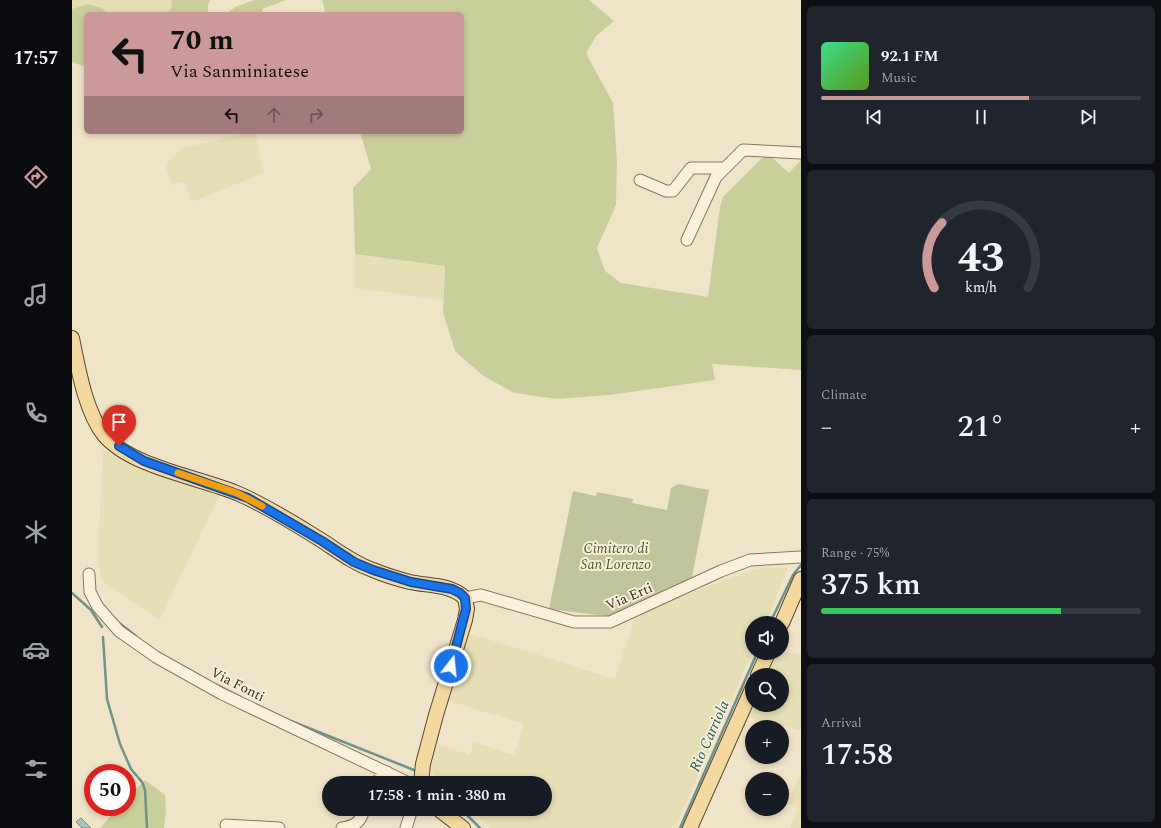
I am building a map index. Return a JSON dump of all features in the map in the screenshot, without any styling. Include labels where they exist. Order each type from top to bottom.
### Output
[{"type":"main road","points":[[72,338],[84,387],[96,422],[105,435],[126,452],[144,461],[248,498],[366,568],[411,582],[452,589],[465,598],[465,620],[430,736],[422,776]]},
{"type":"main road","points":[[785,616],[801,579]]},
{"type":"main road","points":[[690,828],[745,705]]},
{"type":"main road","points":[[447,816],[463,828]]},
{"type":"street","points":[[687,240],[716,177],[743,150],[801,153]]},
{"type":"street","points":[[640,180],[666,191],[672,191],[691,168],[725,168]]},
{"type":"street","name":"Via Erti","points":[[465,598],[471,595],[481,595],[574,622],[610,622],[721,571],[750,560],[801,557]]},
{"type":"street","name":"Via Fonti","points":[[89,574],[90,592],[98,607],[119,631],[156,657],[222,694],[395,776]]},
{"type":"street","points":[[383,776],[387,772]]},
{"type":"street","points":[[342,828],[356,825],[362,816]]},
{"type":"street","points":[[406,828],[410,816]]},
{"type":"street","points":[[226,825],[279,828]]},
{"type":"shaded area","points":[[72,0],[171,0],[172,6],[169,12],[106,12],[102,8],[88,4],[72,9]]},
{"type":"shaded area","points":[[242,134],[255,134],[264,173],[191,202],[185,182],[172,185],[166,168],[170,159],[183,148]]},
{"type":"shaded area","points":[[355,254],[445,266],[443,300],[355,288]]},
{"type":"shaded area","points":[[103,450],[220,494],[160,620],[101,580],[98,556]]},
{"type":"shaded area","points":[[789,567],[768,616],[745,616],[745,660],[748,660],[675,828],[491,828],[478,816],[552,816],[552,776],[436,776],[430,770],[437,744],[470,755],[474,742],[514,755],[524,724],[447,700],[468,633],[615,679],[636,614],[754,569]]},
{"type":"shaded area","points":[[789,652],[801,655],[801,730],[789,727],[789,720],[759,720],[746,717],[748,712],[789,712],[789,668],[768,668],[772,660],[789,660]]},
{"type":"shaded area","points":[[801,772],[801,828],[790,828],[798,807],[789,804]]},
{"type":"green space","points":[[171,0],[210,0],[208,12],[169,12],[172,6]]},
{"type":"green space","points":[[254,0],[286,0],[262,9],[263,12],[229,12],[235,7]]},
{"type":"green space","points":[[322,0],[589,0],[614,21],[596,36],[586,53],[613,103],[617,161],[616,205],[597,248],[605,271],[621,283],[708,297],[720,207],[723,197],[767,153],[789,173],[801,160],[801,370],[712,364],[715,380],[609,395],[557,399],[514,393],[482,375],[455,351],[443,312],[445,266],[355,254],[353,188],[371,169],[361,134],[464,134],[464,12],[325,12]]},
{"type":"green space","points":[[88,4],[102,8],[106,12],[84,12],[84,66],[72,62],[72,9]]},
{"type":"green space","name":"Cimitero di San Lorenzo","points":[[678,484],[709,490],[692,577],[615,617],[549,609],[573,491],[596,496],[597,492],[633,499],[632,503],[667,510],[671,488]]},
{"type":"green space","points":[[145,780],[165,795],[166,810],[164,828],[100,828],[111,816],[136,816],[136,789]]},
{"type":"water","points":[[81,818],[91,828],[82,828],[76,822]]},
{"type":"waterway","name":"Rio Carriola","points":[[773,616],[793,575],[801,565]]},
{"type":"waterway","points":[[72,593],[91,610],[102,627]]},
{"type":"waterway","points":[[118,622],[136,636]]},
{"type":"waterway","points":[[103,637],[107,699],[120,744],[131,769],[142,782],[145,790],[147,828]]},
{"type":"waterway","name":"Rio Carriola","points":[[680,828],[754,660]]},
{"type":"waterway","points":[[219,686],[241,697]]},
{"type":"waterway","points":[[291,721],[414,770]]},
{"type":"waterway","points":[[468,816],[480,828]]},
{"type":"slow traffic","points":[[178,473],[237,493],[262,506]]},
{"type":"route","points":[[119,446],[126,452],[144,461],[248,498],[322,541],[354,562],[373,570],[411,582],[452,589],[460,593],[465,598],[465,620],[451,666]]}]
